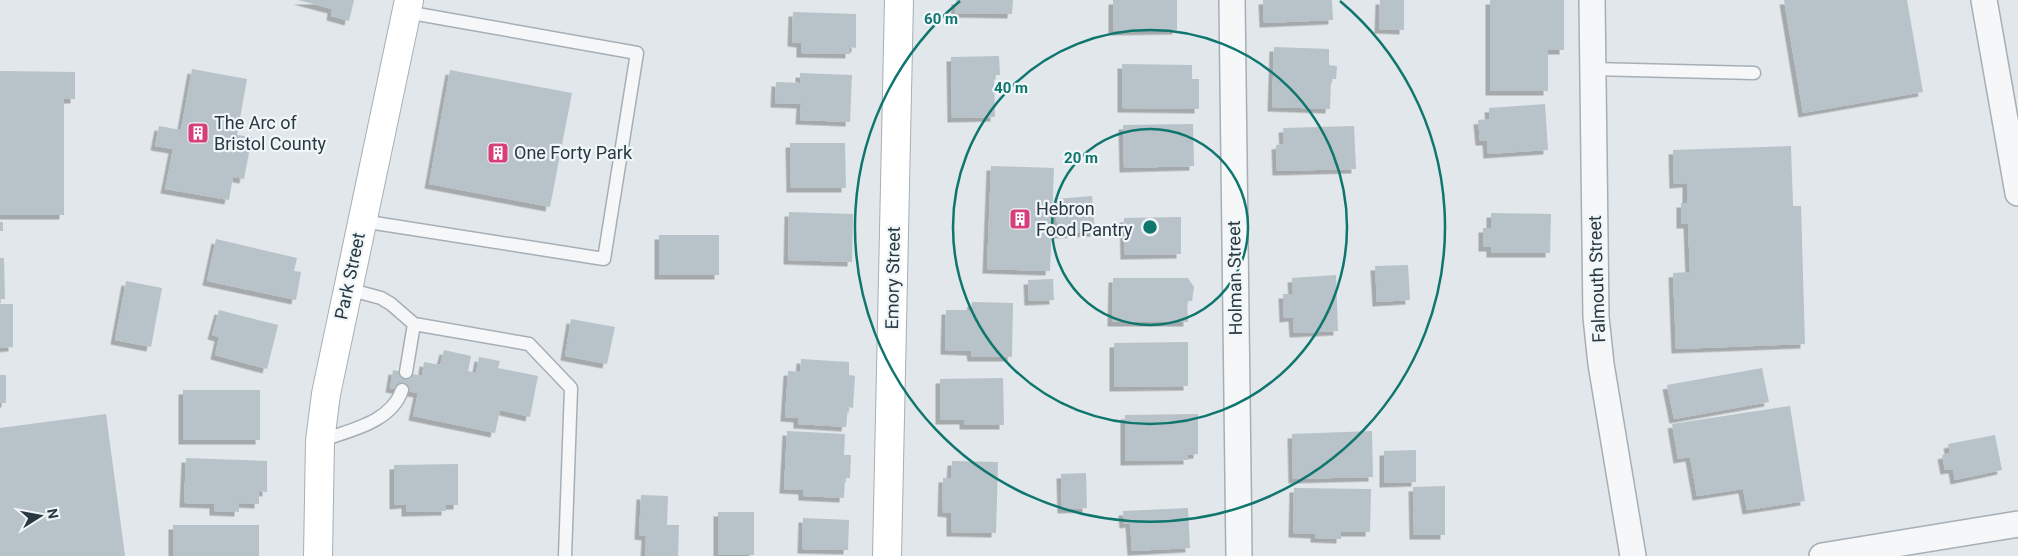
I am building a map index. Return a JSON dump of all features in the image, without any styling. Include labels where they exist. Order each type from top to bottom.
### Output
[{"type":"main road","name":"Emory Street","points":[[887,556],[899,0]]},
{"type":"main road","name":"Park Street","points":[[318,556],[320,441],[326,394],[408,6]]},
{"type":"street","name":"Holman Street","points":[[1232,0],[1239,556]]},
{"type":"street","name":"Falmouth Street","points":[[1592,0],[1596,318],[1601,364],[1633,556]]},
{"type":"street","points":[[1984,0],[2018,194]]},
{"type":"street","points":[[1822,556],[2018,524]]},
{"type":"lane","points":[[362,221],[604,259],[637,53],[408,6]]},
{"type":"lane","points":[[1593,69],[1754,72]]},
{"type":"lane","points":[[348,289],[381,298],[414,324],[529,344],[571,388],[565,556]]},
{"type":"lane","points":[[406,372],[414,324]]},
{"type":"lane","points":[[320,441],[378,419],[394,407],[402,390]]},
{"type":"building","points":[[298,0],[354,0],[349,21],[331,16],[332,9]]},
{"type":"building","points":[[956,0],[1013,0],[1012,14],[955,13]]},
{"type":"building","points":[[1113,0],[1177,0],[1177,30],[1113,31]]},
{"type":"building","points":[[1263,0],[1332,0],[1333,20],[1264,23]]},
{"type":"building","points":[[1380,0],[1404,0],[1404,30],[1379,29]]},
{"type":"building","points":[[1490,0],[1564,0],[1564,50],[1548,50],[1548,91],[1490,91]]},
{"type":"building","points":[[1784,0],[1907,0],[1923,92],[1803,113]]},
{"type":"building","points":[[793,12],[856,14],[856,48],[850,47],[850,54],[801,53],[801,43],[792,42]]},
{"type":"building","points":[[1274,47],[1329,49],[1329,65],[1337,66],[1336,79],[1331,79],[1330,109],[1272,107]]},
{"type":"building","points":[[999,56],[1000,75],[994,75],[995,117],[952,118],[951,57]]},
{"type":"building","points":[[1122,64],[1192,65],[1192,79],[1199,79],[1199,109],[1122,108]]},
{"type":"building","name":"The Arc of Bristol County","points":[[192,69],[247,79],[237,135],[252,137],[244,179],[233,177],[229,200],[165,189],[173,149],[155,146],[159,126],[181,130]]},
{"type":"building","name":"One Forty Park","points":[[450,70],[572,93],[550,207],[429,184]]},
{"type":"building","points":[[0,71],[75,72],[75,99],[64,99],[64,215],[0,215]]},
{"type":"building","points":[[800,73],[852,75],[850,122],[800,120],[801,104],[775,103],[776,82],[800,83]]},
{"type":"building","points":[[1545,104],[1548,150],[1488,154],[1487,141],[1480,141],[1478,120],[1490,119],[1489,108]]},
{"type":"building","points":[[1193,124],[1194,166],[1124,168],[1123,125]]},
{"type":"building","points":[[1354,126],[1356,169],[1277,171],[1276,145],[1284,144],[1283,128]]},
{"type":"building","points":[[790,143],[845,143],[846,188],[791,188]]},
{"type":"building","points":[[1791,146],[1793,206],[1801,206],[1805,344],[1676,349],[1673,273],[1690,272],[1688,224],[1681,224],[1681,203],[1687,203],[1687,183],[1674,184],[1673,150]]},
{"type":"building","name":"Hebron Food Pantry","points":[[991,166],[1054,168],[1050,271],[987,269]]},
{"type":"building","points":[[1092,196],[1095,232],[1058,234],[1055,199]]},
{"type":"building","points":[[789,212],[853,214],[852,262],[788,260]]},
{"type":"building","points":[[1491,213],[1551,214],[1550,253],[1491,253],[1491,247],[1483,247],[1483,228],[1491,228]]},
{"type":"building","points":[[1181,217],[1181,254],[1125,255],[1124,218]]},
{"type":"building","points":[[0,222],[3,222],[3,231],[0,231]]},
{"type":"building","points":[[659,235],[719,235],[719,275],[659,275]]},
{"type":"building","points":[[216,239],[297,258],[294,271],[301,272],[296,300],[207,281]]},
{"type":"building","points":[[0,258],[4,258],[5,299],[0,299]]},
{"type":"building","points":[[1408,265],[1410,300],[1377,302],[1375,266]]},
{"type":"building","points":[[1336,275],[1338,331],[1294,333],[1293,317],[1284,318],[1283,294],[1293,294],[1292,278]]},
{"type":"building","points":[[1113,278],[1188,278],[1194,287],[1192,301],[1187,301],[1188,322],[1112,322]]},
{"type":"building","points":[[1053,279],[1054,300],[1029,301],[1028,280]]},
{"type":"building","points":[[126,281],[162,288],[151,347],[115,340]]},
{"type":"building","points":[[972,302],[1013,303],[1012,357],[972,357],[971,351],[945,350],[946,310],[971,310]]},
{"type":"building","points":[[0,304],[13,304],[13,347],[0,348]]},
{"type":"building","points":[[219,310],[278,325],[267,369],[215,355],[219,337],[212,335]]},
{"type":"building","points":[[571,319],[615,327],[607,364],[565,356]]},
{"type":"building","points":[[1188,342],[1188,386],[1114,387],[1114,343]]},
{"type":"building","points":[[444,350],[471,356],[468,371],[476,373],[479,357],[500,361],[498,368],[538,376],[530,417],[500,410],[495,433],[413,416],[418,393],[390,388],[393,370],[422,376],[424,362],[440,365]]},
{"type":"building","points":[[801,359],[849,362],[849,375],[855,376],[853,408],[848,407],[846,427],[798,424],[798,418],[785,417],[788,371],[800,372]]},
{"type":"building","points":[[1762,368],[1769,402],[1674,419],[1667,385]]},
{"type":"building","points":[[0,375],[6,375],[6,403],[0,403]]},
{"type":"building","points":[[1003,378],[1004,425],[964,425],[964,420],[940,420],[940,379]]},
{"type":"building","points":[[183,390],[260,390],[260,440],[183,440]]},
{"type":"building","points":[[1790,406],[1805,501],[1747,510],[1743,489],[1697,496],[1690,457],[1678,459],[1672,424]]},
{"type":"building","points":[[106,414],[125,556],[0,556],[0,428]]},
{"type":"building","points":[[1198,414],[1198,454],[1188,455],[1188,460],[1125,461],[1125,415]]},
{"type":"building","points":[[787,431],[845,434],[844,455],[851,455],[850,478],[845,478],[844,498],[803,496],[803,490],[784,489]]},
{"type":"building","points":[[1372,431],[1373,477],[1293,479],[1292,434]]},
{"type":"building","points":[[1995,435],[2002,470],[1955,480],[1953,469],[1945,470],[1942,455],[1950,453],[1948,444]]},
{"type":"building","points":[[1416,450],[1416,482],[1384,483],[1384,451]]},
{"type":"building","points":[[186,458],[267,461],[267,492],[259,491],[259,504],[239,503],[239,512],[214,511],[214,504],[184,503]]},
{"type":"building","points":[[952,461],[998,462],[996,533],[951,532],[951,513],[942,512],[943,478],[951,478]]},
{"type":"building","points":[[458,464],[458,505],[446,505],[446,511],[406,512],[406,504],[394,505],[394,465]]},
{"type":"building","points":[[1086,473],[1087,508],[1062,509],[1061,474]]},
{"type":"building","points":[[1445,486],[1445,535],[1414,535],[1413,487]]},
{"type":"building","points":[[1294,488],[1371,489],[1370,532],[1341,532],[1341,539],[1315,538],[1315,534],[1293,533]]},
{"type":"building","points":[[641,495],[668,496],[667,525],[679,525],[678,556],[645,556],[646,536],[639,535]]},
{"type":"building","points":[[1188,508],[1190,548],[1132,551],[1130,523],[1124,524],[1123,511]]},
{"type":"building","points":[[718,512],[754,512],[754,555],[718,555]]},
{"type":"building","points":[[803,518],[849,520],[848,550],[802,549]]},
{"type":"building","points":[[173,525],[259,525],[259,556],[173,556]]},
{"type":"place","name":"The Arc of Bristol County","points":[[198,133]]},
{"type":"place","name":"One Forty Park","points":[[498,153]]},
{"type":"place","name":"Hebron Food Pantry","points":[[1020,219]]}]
